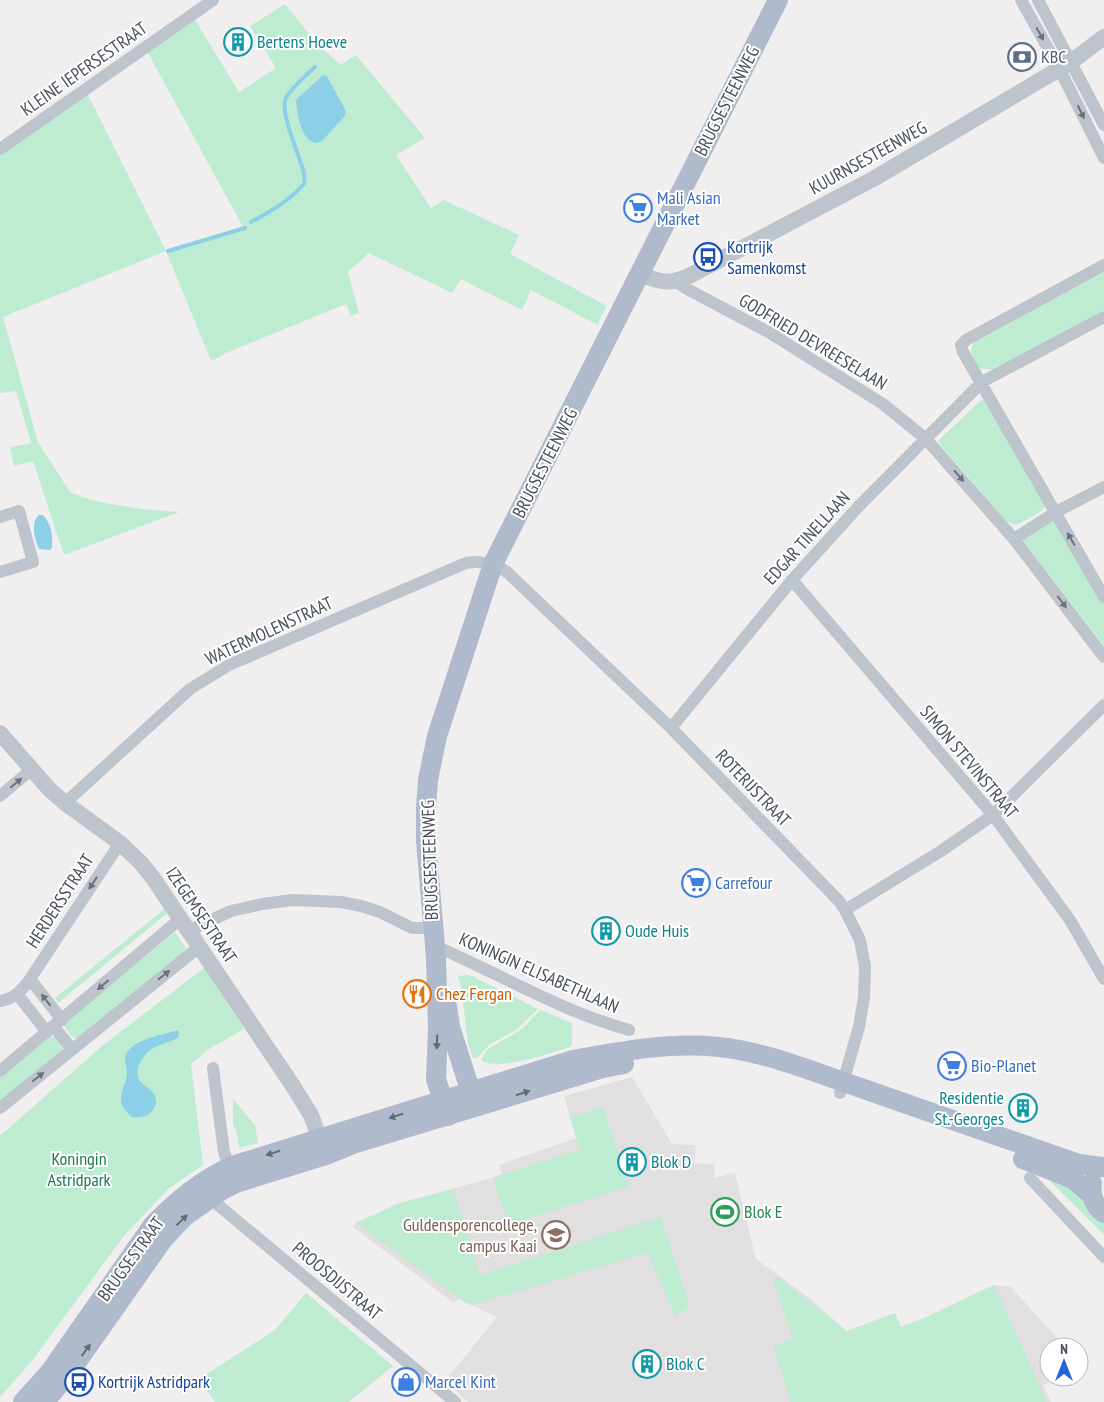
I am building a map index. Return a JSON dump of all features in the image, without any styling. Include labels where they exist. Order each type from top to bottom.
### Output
[{"type":"main road","name":"BRUGSESTEENWEG","points":[[445,1108],[436,1080],[438,1028],[426,842],[426,808],[428,780],[446,704],[493,564],[778,0]]},
{"type":"main road","name":"BRUGSESTEENWEG","points":[[434,944],[443,974],[450,1028],[473,1100]]},
{"type":"main road","name":"BRUGSESTRAAT","points":[[23,1402],[50,1372],[153,1225],[169,1208],[233,1175],[286,1166],[322,1147],[473,1100],[573,1060],[619,1051],[662,1046],[701,1046],[746,1052],[842,1088]]},
{"type":"main road","points":[[842,1088],[1078,1164],[1103,1166]]},
{"type":"main road","points":[[842,1088],[1044,1166],[1073,1179],[1092,1195]]},
{"type":"main road","points":[[1103,1166],[1093,1179],[1092,1195],[1095,1203],[1104,1213]]},
{"type":"main road","name":"BRUGSESTRAAT","points":[[45,1402],[81,1356],[164,1238],[210,1188]]},
{"type":"street","name":"KLEINE IEPERSESTRAAT","points":[[0,149],[213,0]]},
{"type":"street","points":[[1021,0],[1104,125]]},
{"type":"street","points":[[1038,0],[1104,158]]},
{"type":"street","name":"KUURNSESTEENWEG","points":[[677,282],[875,178],[1065,65],[1104,37]]},
{"type":"street","points":[[1104,265],[966,340],[961,345],[963,352],[982,382],[1104,597]]},
{"type":"street","points":[[641,274],[660,281],[677,282]]},
{"type":"street","name":"GODFRIED DEVREESELAAN","points":[[677,282],[778,338],[883,404],[926,439],[1014,539],[1104,657]]},
{"type":"street","name":"EDGAR TINELLAAN","points":[[671,728],[792,580],[859,506],[982,382],[1104,317]]},
{"type":"street","points":[[1014,539],[1056,512],[1104,487]]},
{"type":"street","points":[[0,517],[25,510],[39,562],[0,572]]},
{"type":"street","name":"WATERMOLENSTRAAT","points":[[65,803],[190,689],[229,665],[466,563],[493,564]]},
{"type":"street","name":"ROTERIJSTRAAT","points":[[493,564],[508,573],[671,728],[839,901],[845,910],[860,940],[865,967],[864,997],[859,1027],[842,1088]]},
{"type":"street","name":"SIMON STEVINSTRAAT","points":[[792,580],[993,815],[1070,920],[1104,980]]},
{"type":"street","points":[[845,910],[941,851],[993,815],[1104,705]]},
{"type":"street","name":"IZEGEMSESTRAAT","points":[[0,733],[50,790],[120,843],[141,863],[153,878],[298,1094],[311,1115],[322,1147]]},
{"type":"street","points":[[0,796],[32,769]]},
{"type":"street","name":"HERDERSSTRAAT","points":[[0,1001],[10,999],[30,979],[120,843]]},
{"type":"street","name":"KONINGIN ELISABETHLAAN","points":[[0,1072],[54,1026],[184,925],[262,904],[293,900],[341,902],[380,912],[412,928],[434,944],[552,1001],[606,1024],[629,1030]]},
{"type":"street","points":[[0,1108],[199,947]]},
{"type":"street","points":[[30,979],[54,1026]]},
{"type":"street","points":[[16,994],[54,1026],[72,1048]]},
{"type":"street","points":[[213,1068],[224,1152],[233,1175]]},
{"type":"street","points":[[1030,1178],[1104,1257]]},
{"type":"street","name":"PROOSDIJSTRAAT","points":[[210,1188],[218,1205],[455,1402]]},
{"type":"shaded area","name":"Guldensporencollege, campus Kaai","points":[[632,1077],[672,1144],[696,1145],[694,1163],[715,1165],[714,1178],[735,1173],[756,1259],[808,1297],[847,1331],[895,1313],[901,1327],[994,1285],[1011,1287],[1056,1337],[1039,1337],[1039,1387],[1044,1387],[1051,1402],[468,1402],[445,1381],[497,1317],[458,1299],[454,1303],[353,1227],[356,1223],[397,1204],[502,1175],[499,1165],[576,1138],[564,1096]]},
{"type":"green space","points":[[285,4],[317,44],[341,65],[356,55],[425,138],[396,155],[431,208],[444,200],[519,235],[510,254],[607,306],[598,325],[531,290],[522,310],[461,279],[452,293],[369,253],[348,272],[359,313],[351,316],[346,304],[211,361],[166,251],[243,227],[147,51],[195,20],[239,92],[276,68],[250,26]],"holes":[[[327,76],[346,111],[345,116],[318,143],[301,125]]]},
{"type":"green space","points":[[87,93],[166,251],[3,317],[38,442],[70,492],[105,503],[141,509],[179,512],[64,555],[33,461],[14,466],[10,447],[31,443],[16,391],[0,393],[0,153]]},
{"type":"green space","points":[[1104,272],[1104,310],[995,370],[979,368],[971,352],[975,342]]},
{"type":"green space","points":[[984,400],[1046,504],[1042,511],[1019,524],[1015,525],[1006,521],[939,443],[940,439],[980,401]]},
{"type":"green space","points":[[1055,517],[1104,603],[1104,646],[1022,539]]},
{"type":"green space","points":[[167,907],[170,911],[58,1003],[55,998]]},
{"type":"green space","points":[[175,932],[187,950],[77,1039],[71,1036],[64,1026],[66,1021]]},
{"type":"green space","name":"Koningin Astridpark","points":[[204,968],[244,1029],[209,1049],[191,1064],[203,1165],[168,1189],[124,1236],[31,1362],[0,1397],[0,1136],[102,1046]]},
{"type":"green space","points":[[470,975],[538,1009],[516,1030],[490,1044],[478,1057],[473,1058],[468,1044],[462,992],[458,976]]},
{"type":"green space","points":[[540,1010],[572,1023],[572,1044],[570,1047],[513,1063],[490,1064],[482,1061],[488,1049],[522,1029]]},
{"type":"green space","points":[[49,1036],[55,1037],[63,1050],[0,1104],[0,1076]]},
{"type":"green space","points":[[233,1099],[255,1125],[258,1143],[239,1148],[237,1133],[233,1125]]},
{"type":"green space","points":[[603,1107],[629,1186],[508,1225],[493,1177],[580,1150],[570,1117]]},
{"type":"green space","points":[[1052,1180],[1075,1189],[1104,1222],[1104,1235],[1050,1181]]},
{"type":"green space","points":[[453,1189],[480,1275],[661,1217],[690,1307],[675,1316],[647,1253],[471,1305],[356,1223],[397,1204]]},
{"type":"green space","points":[[778,1277],[847,1331],[895,1313],[901,1327],[994,1285],[1047,1402],[791,1402],[773,1346],[793,1339],[773,1280]]},
{"type":"green space","points":[[306,1293],[393,1366],[349,1402],[215,1402],[199,1379],[275,1330]]},
{"type":"water","points":[[323,75],[327,76],[346,111],[345,116],[318,143],[312,142],[304,133],[299,119],[296,100]]},
{"type":"water","points":[[39,515],[43,515],[46,518],[50,526],[52,547],[50,550],[39,549],[36,541],[34,526]]},
{"type":"water","points":[[177,1030],[179,1032],[178,1038],[152,1049],[141,1061],[137,1074],[138,1078],[153,1093],[156,1103],[152,1111],[147,1115],[132,1117],[121,1101],[121,1094],[127,1074],[125,1061],[127,1052],[140,1042]]},
{"type":"waterway","points":[[251,222],[279,206],[304,184],[303,171],[289,128],[285,103],[292,89],[315,67]]},
{"type":"waterway","points":[[168,251],[245,228]]},
{"type":"place","name":"Bertens Hoeve","points":[[238,42]]},
{"type":"place","name":"KBC","points":[[1022,57]]},
{"type":"place","name":"Mali Asian Market","points":[[638,208]]},
{"type":"place","name":"Kortrijk Samenkomst","points":[[708,257]]},
{"type":"place","name":"Carrefour","points":[[696,883]]},
{"type":"place","name":"Oude Huis","points":[[606,931]]},
{"type":"place","name":"Chez Fergan","points":[[417,994]]},
{"type":"place","name":"Bio-Planet","points":[[952,1066]]},
{"type":"place","name":"Residentie St.-Georges","points":[[1023,1108]]},
{"type":"place","name":"Blok D","points":[[632,1162]]},
{"type":"place","name":"Blok E","points":[[725,1212]]},
{"type":"place","name":"Guldensporencollege, campus Kaai","points":[[556,1235]]},
{"type":"place","name":"Blok C","points":[[647,1364]]},
{"type":"place","name":"Kortrijk Astridpark","points":[[79,1382]]},
{"type":"place","name":"Marcel Kint","points":[[406,1382]]}]
